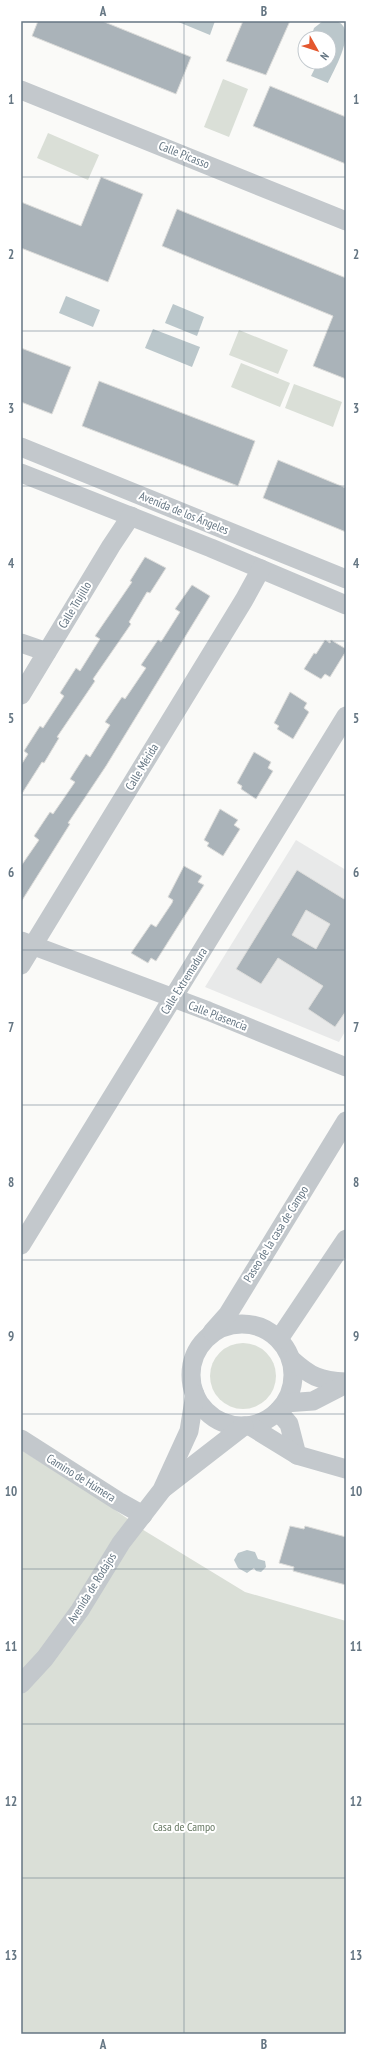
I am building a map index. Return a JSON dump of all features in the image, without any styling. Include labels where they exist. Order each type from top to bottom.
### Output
[{"type":"street","name":"Calle Picasso","points":[[21,90],[346,221]]},
{"type":"street","name":"Avenida de los Ángeles","points":[[21,447],[346,579]]},
{"type":"street","name":"Avenida de los Ángeles","points":[[21,473],[131,516],[346,604]]},
{"type":"street","name":"Calle Trujillo","points":[[21,695],[111,546],[131,516]]},
{"type":"street","name":"Calle Mérida","points":[[21,964],[27,943],[244,600],[261,569]]},
{"type":"street","points":[[21,642],[47,652]]},
{"type":"street","name":"Calle Extremadura","points":[[21,1245],[346,716]]},
{"type":"street","name":"Calle Plasencia","points":[[27,943],[346,1067]]},
{"type":"street","name":"Paseo de la casa de Campo","points":[[202,1344],[228,1314],[346,1121]]},
{"type":"street","points":[[279,1340],[346,1239]]},
{"type":"street","points":[[248,1324],[265,1329],[279,1340],[290,1359],[293,1374],[291,1388],[282,1407],[265,1421],[247,1426],[228,1424],[214,1418],[202,1408],[195,1394],[191,1368],[202,1344],[215,1332],[231,1326],[248,1324]]},
{"type":"street","points":[[290,1359],[308,1374],[319,1379],[346,1383]]},
{"type":"street","points":[[282,1407],[313,1401],[346,1383]]},
{"type":"street","name":"Avenida de Rodajos","points":[[21,1684],[45,1658],[80,1610],[121,1543],[162,1490],[189,1430],[195,1394]]},
{"type":"street","points":[[282,1407],[289,1424],[298,1455]]},
{"type":"street","points":[[247,1426],[298,1455],[346,1469]]},
{"type":"street","name":"Avenida de Rodajos","points":[[162,1490],[247,1426]]},
{"type":"street","name":"Camino de Húmera","points":[[21,1440],[143,1515]]},
{"type":"shaded area","points":[[176,21],[215,21],[210,35]]},
{"type":"shaded area","points":[[323,21],[336,21],[343,25],[345,40],[343,50],[337,64],[337,30],[313,30]]},
{"type":"shaded area","points":[[314,70],[334,70],[328,83],[311,76]]},
{"type":"shaded area","points":[[66,296],[100,310],[93,327],[59,313]]},
{"type":"shaded area","points":[[173,304],[204,317],[197,336],[165,323]]},
{"type":"shaded area","points":[[153,329],[200,347],[192,367],[145,348]]},
{"type":"shaded area","points":[[296,840],[346,870],[346,1030],[339,1042],[205,987]]},
{"type":"shaded area","points":[[247,1550],[255,1552],[258,1559],[265,1561],[266,1567],[261,1572],[256,1571],[254,1568],[247,1573],[238,1568],[234,1560],[238,1553]]},
{"type":"green space","points":[[223,79],[248,89],[229,137],[204,127]]},
{"type":"green space","points":[[48,133],[99,155],[88,180],[37,158]]},
{"type":"green space","points":[[239,330],[288,350],[278,374],[229,355]]},
{"type":"green space","points":[[241,363],[290,383],[280,407],[231,387]]},
{"type":"green space","points":[[294,384],[342,402],[333,427],[285,408]]},
{"type":"green space","points":[[243,1343],[256,1346],[266,1353],[273,1363],[276,1376],[273,1389],[266,1399],[256,1406],[243,1409],[230,1406],[220,1399],[213,1389],[210,1376],[213,1363],[220,1353],[230,1346]]},
{"type":"green space","name":"Casa de Campo","points":[[21,1450],[101,1500],[145,1531],[245,1592],[346,1621],[346,2034],[21,2034]]},
{"type":"building","points":[[38,21],[102,21],[191,57],[176,94],[32,36]]},
{"type":"building","points":[[243,21],[290,21],[266,75],[226,61]]},
{"type":"building","points":[[270,86],[346,117],[346,164],[253,126]]},
{"type":"building","points":[[101,177],[143,194],[108,282],[21,248],[21,202],[81,226]]},
{"type":"building","points":[[177,209],[346,278],[346,379],[313,366],[333,316],[162,246]]},
{"type":"building","points":[[21,348],[71,367],[52,414],[21,402]]},
{"type":"building","points":[[99,381],[255,441],[238,486],[82,426]]},
{"type":"building","points":[[278,460],[346,488],[346,532],[263,498]]},
{"type":"building","points":[[145,557],[166,568],[150,593],[147,592],[129,622],[131,624],[93,679],[95,681],[57,737],[59,738],[44,763],[42,762],[21,795],[21,765],[28,754],[24,751],[40,726],[43,728],[64,696],[60,693],[76,668],[80,671],[100,639],[95,636],[132,582],[130,581]]},
{"type":"building","points":[[192,585],[210,596],[106,766],[68,823],[70,824],[21,902],[21,866],[39,840],[34,836],[50,812],[53,814],[75,782],[70,779],[86,754],[90,757],[110,725],[105,722],[122,697],[125,699],[146,668],[141,665],[158,640],[161,642],[180,612],[175,609]]},
{"type":"building","points":[[325,640],[330,643],[331,640],[346,649],[346,651],[330,677],[325,674],[321,679],[304,669],[314,653],[316,654]]},
{"type":"building","points":[[290,692],[307,703],[304,708],[309,712],[293,739],[277,729],[279,726],[274,723]]},
{"type":"building","points":[[254,752],[271,762],[268,768],[273,771],[256,799],[241,789],[242,786],[237,783]]},
{"type":"building","points":[[220,809],[238,820],[234,825],[240,829],[223,856],[207,846],[209,843],[204,840]]},
{"type":"building","points":[[184,866],[202,876],[198,882],[204,885],[156,961],[151,958],[148,963],[131,953],[151,924],[156,927],[172,903],[173,900],[168,897]]},
{"type":"building","points":[[297,870],[344,899],[346,896],[346,1011],[335,1027],[308,1009],[323,986],[278,958],[261,984],[236,969]],"holes":[[[306,910],[330,924],[316,949],[292,935]]]},
{"type":"building","points":[[290,1526],[304,1529],[305,1526],[346,1537],[346,1585],[293,1571],[294,1567],[279,1563]]}]
